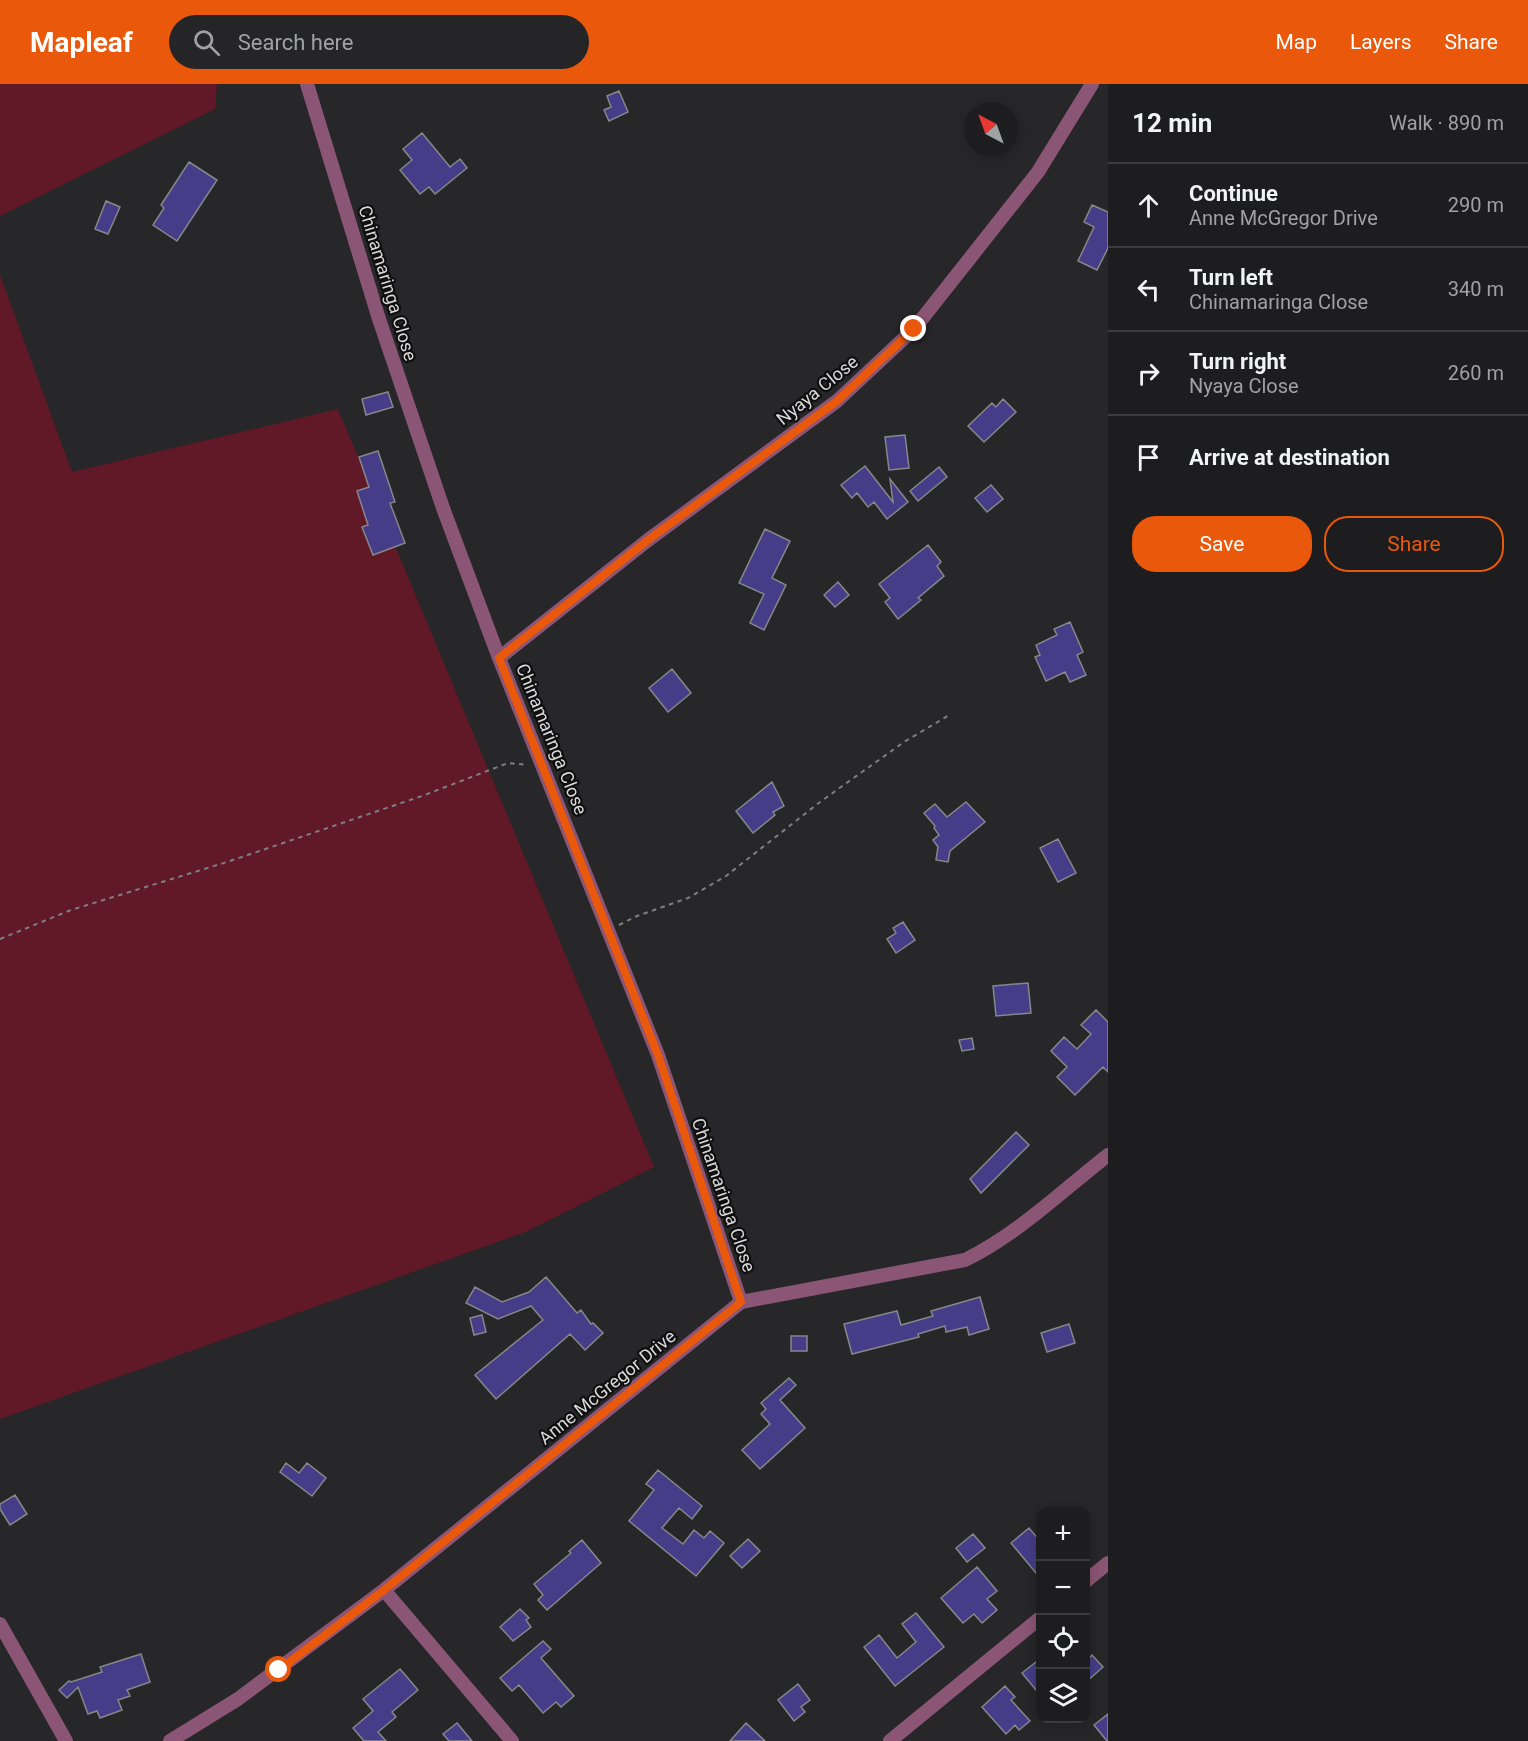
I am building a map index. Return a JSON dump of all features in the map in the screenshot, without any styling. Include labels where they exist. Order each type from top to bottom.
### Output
[{"type":"street","name":"Chinamaringa Close","points":[[307,84],[379,319],[443,508],[499,658],[658,1055],[741,1302]]},
{"type":"street","name":"Nyaya Close","points":[[499,658],[648,540],[837,401],[914,329],[1038,172],[1092,84]]},
{"type":"street","name":"Anne McGregor Drive","points":[[170,1741],[238,1699],[384,1590],[741,1302],[965,1260],[988,1249],[1006,1236],[1108,1155]]},
{"type":"street","points":[[1090,1578],[1108,1563]]},
{"type":"street","points":[[384,1590],[512,1741]]},
{"type":"street","points":[[890,1741],[1036,1622]]},
{"type":"street","points":[[0,1624],[66,1741]]},
{"type":"path","points":[[608,930],[637,916],[688,898],[726,876],[904,742],[951,714]]},
{"type":"path","points":[[0,939],[72,910],[227,862],[422,796],[508,763],[543,767]]},
{"type":"shaded area","points":[[0,84],[217,84],[215,109],[0,216]]},
{"type":"shaded area","points":[[0,275],[72,472],[338,409],[654,1167],[528,1231],[0,1419]]},
{"type":"building","points":[[619,91],[628,112],[609,121],[604,110],[611,107],[607,96]]},
{"type":"building","points":[[422,133],[450,167],[460,159],[467,168],[435,194],[429,187],[420,194],[400,170],[412,160],[403,149]]},
{"type":"building","points":[[189,162],[217,180],[177,241],[153,225],[164,208],[161,205]]},
{"type":"building","points":[[106,201],[120,207],[108,234],[95,229]]},
{"type":"building","points":[[1092,205],[1108,212],[1108,248],[1097,270],[1078,261],[1094,227],[1084,222]]},
{"type":"building","points":[[388,392],[393,407],[366,415],[362,399]]},
{"type":"building","points":[[1003,399],[1016,412],[984,442],[968,426],[992,403],[996,407]]},
{"type":"building","points":[[905,435],[909,468],[889,470],[885,437]]},
{"type":"building","points":[[378,451],[395,502],[390,503],[405,543],[373,555],[362,527],[368,525],[357,491],[369,487],[359,457]]},
{"type":"building","points":[[865,466],[893,502],[890,479],[908,502],[887,519],[874,502],[868,507],[857,493],[852,498],[841,485]]},
{"type":"building","points":[[939,467],[947,477],[918,501],[910,491]]},
{"type":"building","points":[[991,485],[1003,499],[987,512],[975,498]]},
{"type":"building","points":[[765,529],[790,541],[772,578],[786,585],[764,630],[750,623],[764,594],[739,583]]},
{"type":"building","points":[[928,545],[941,562],[937,566],[944,576],[918,598],[921,600],[898,619],[885,602],[890,598],[879,584]]},
{"type":"building","points":[[838,582],[849,595],[835,607],[824,595]]},
{"type":"building","points":[[1070,622],[1083,652],[1077,655],[1086,675],[1070,682],[1065,672],[1046,681],[1035,657],[1040,655],[1036,645],[1057,635],[1054,629]]},
{"type":"building","points":[[672,669],[691,693],[668,712],[649,688]]},
{"type":"building","points":[[772,782],[784,806],[773,812],[775,815],[753,833],[736,811]]},
{"type":"building","points":[[966,802],[985,822],[950,851],[948,862],[936,860],[938,847],[933,840],[939,835],[924,813],[935,804],[947,817]]},
{"type":"building","points":[[1058,839],[1076,873],[1058,882],[1040,848]]},
{"type":"building","points":[[903,922],[915,940],[896,953],[887,939],[896,933],[893,928]]},
{"type":"building","points":[[1028,983],[1031,1013],[996,1016],[993,986]]},
{"type":"building","points":[[1096,1010],[1108,1022],[1108,1072],[1103,1067],[1075,1095],[1057,1077],[1067,1067],[1051,1051],[1064,1037],[1077,1049],[1091,1034],[1081,1025]]},
{"type":"building","points":[[972,1038],[974,1049],[962,1051],[959,1040]]},
{"type":"building","points":[[1016,1132],[1029,1145],[981,1193],[970,1179]]},
{"type":"building","points":[[546,1277],[577,1313],[581,1310],[591,1324],[593,1323],[603,1333],[585,1350],[570,1334],[496,1399],[475,1375],[543,1320],[531,1306],[498,1319],[466,1303],[475,1287],[502,1302],[529,1292]]},
{"type":"building","points":[[980,1297],[989,1329],[969,1335],[967,1327],[946,1332],[945,1326],[918,1334],[919,1337],[852,1354],[844,1324],[897,1311],[901,1325],[933,1316],[931,1311]]},
{"type":"building","points":[[482,1315],[486,1332],[474,1335],[470,1318]]},
{"type":"building","points":[[1069,1324],[1075,1343],[1047,1352],[1041,1333]]},
{"type":"building","points":[[791,1336],[807,1336],[807,1351],[791,1351]]},
{"type":"building","points":[[789,1378],[796,1385],[780,1400],[805,1428],[760,1469],[742,1450],[770,1424],[761,1414],[766,1409],[761,1403]]},
{"type":"building","points":[[286,1463],[299,1473],[307,1463],[326,1478],[312,1496],[280,1472]]},
{"type":"building","points":[[658,1470],[702,1506],[692,1519],[679,1508],[662,1528],[683,1544],[694,1530],[704,1538],[710,1531],[724,1543],[696,1576],[629,1521],[654,1490],[646,1484]]},
{"type":"building","points":[[15,1495],[27,1514],[10,1525],[0,1509],[0,1504]]},
{"type":"building","points":[[1029,1528],[1036,1536],[1036,1573],[1011,1543]]},
{"type":"building","points":[[973,1534],[985,1548],[967,1562],[956,1548]]},
{"type":"building","points":[[748,1539],[760,1551],[742,1568],[730,1556]]},
{"type":"building","points":[[582,1540],[601,1563],[547,1610],[538,1600],[543,1595],[534,1584],[571,1553],[569,1551]]},
{"type":"building","points":[[977,1567],[997,1591],[987,1599],[997,1610],[982,1623],[974,1614],[963,1623],[941,1598]]},
{"type":"building","points":[[520,1609],[529,1618],[526,1620],[531,1627],[513,1641],[500,1627]]},
{"type":"building","points":[[916,1613],[944,1647],[895,1686],[864,1647],[879,1635],[897,1658],[916,1642],[902,1624]]},
{"type":"building","points":[[543,1641],[551,1649],[541,1658],[574,1696],[561,1707],[556,1702],[543,1713],[519,1685],[512,1691],[500,1678]]},
{"type":"building","points":[[141,1654],[150,1682],[127,1690],[130,1696],[118,1700],[122,1710],[100,1718],[97,1711],[88,1714],[78,1687],[67,1698],[59,1690],[69,1681],[102,1672],[100,1667]]},
{"type":"building","points":[[1092,1655],[1103,1667],[1090,1678],[1090,1669]]},
{"type":"building","points":[[1036,1662],[1036,1690],[1022,1673]]},
{"type":"building","points":[[400,1669],[418,1690],[392,1712],[396,1717],[378,1732],[386,1741],[364,1741],[353,1728],[373,1711],[363,1699]]},
{"type":"building","points":[[798,1684],[810,1700],[801,1707],[805,1712],[794,1721],[778,1700]]},
{"type":"building","points":[[1005,1686],[1015,1697],[1011,1700],[1030,1721],[1019,1730],[1015,1725],[1006,1734],[982,1707]]},
{"type":"building","points":[[1108,1714],[1108,1741],[1107,1741],[1094,1725]]},
{"type":"building","points":[[457,1723],[472,1741],[449,1741],[443,1734]]},
{"type":"building","points":[[746,1723],[765,1741],[730,1741]]},
{"type":"route","points":[[279,1670],[384,1590],[741,1302],[658,1055],[499,658],[648,540],[837,401],[914,329]]}]
